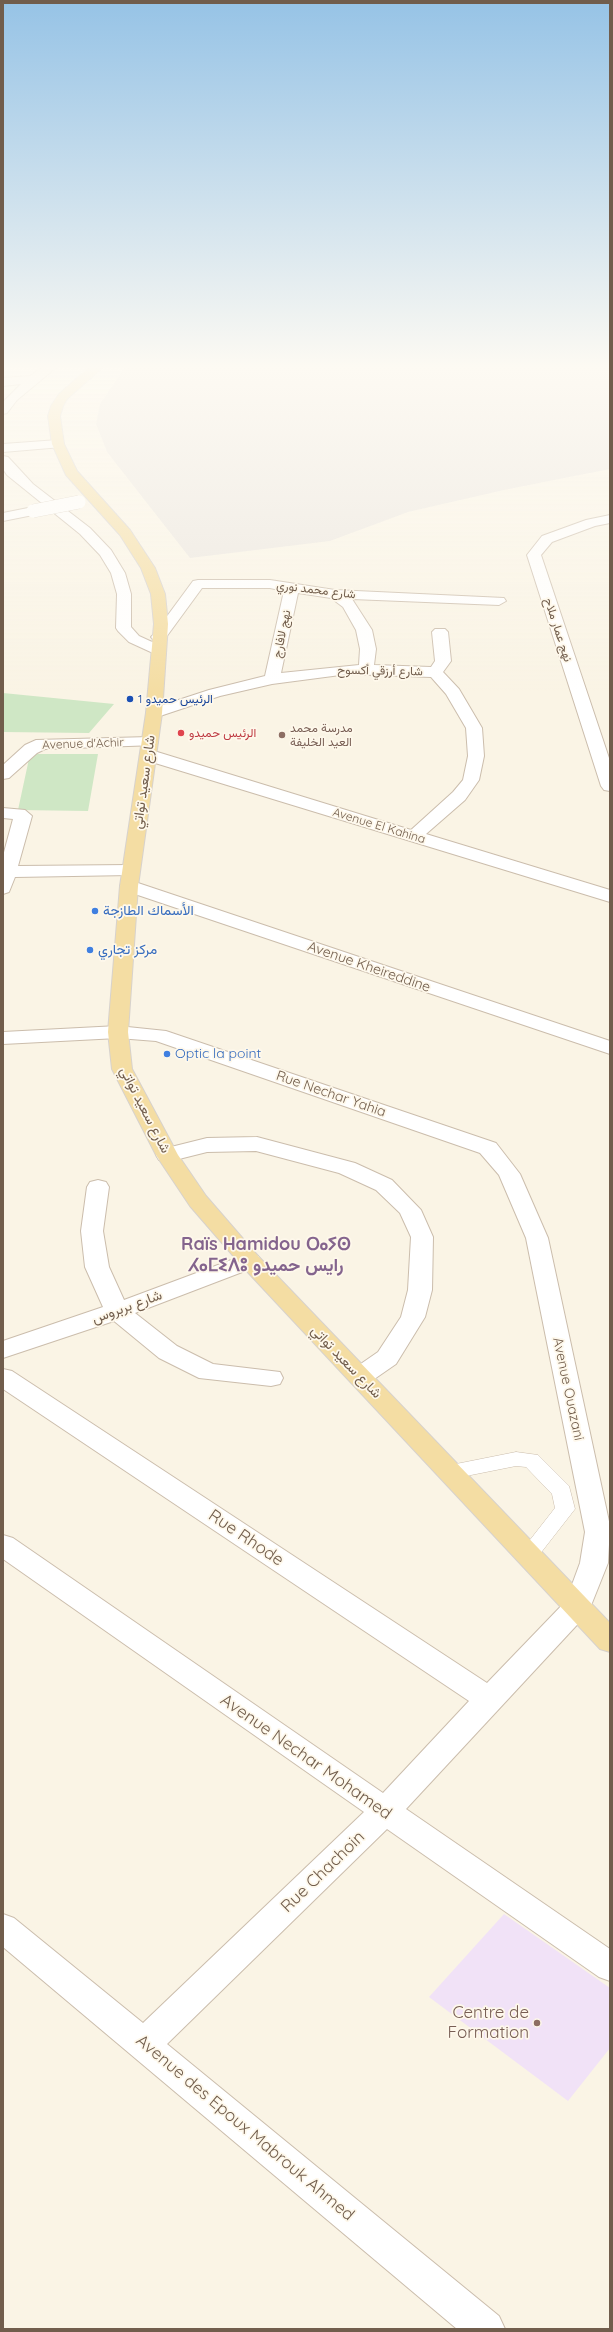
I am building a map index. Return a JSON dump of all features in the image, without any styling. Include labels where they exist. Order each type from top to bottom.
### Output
[{"type":"main road","name":"شارع سعيد تواتي","points":[[72,475],[86,501],[125,533],[148,568],[158,594],[161,624],[158,643],[154,713],[130,878],[118,1032],[122,1068],[167,1155],[198,1201],[250,1261],[361,1376],[610,1640]]},
{"type":"street","points":[[15,475],[28,487],[85,531],[106,553],[118,573],[124,594],[123,628],[134,639],[158,643]]},
{"type":"street","points":[[3,517],[86,501]]},
{"type":"street","name":"نهج عمار ملاح","points":[[610,519],[591,523],[548,539],[534,555],[610,786]]},
{"type":"street","name":"شارع محمد نوري","points":[[158,643],[198,584],[270,584],[335,594],[499,601]]},
{"type":"street","name":"نهج لافارج","points":[[272,679],[292,588]]},
{"type":"street","points":[[335,594],[349,604],[364,630],[368,649],[366,669]]},
{"type":"street","points":[[435,672],[443,661],[440,632]]},
{"type":"street","name":"شارع أرزقي أكسوح","points":[[154,713],[214,693],[272,679],[348,668],[435,672],[453,692],[474,728],[476,756],[471,780],[467,786],[459,796],[414,836]]},
{"type":"street","name":"Avenue d'Achir","points":[[3,774],[31,749],[42,744],[149,749]]},
{"type":"street","name":"Avenue El Kahina","points":[[149,749],[414,836],[610,896]]},
{"type":"street","points":[[3,813],[19,814],[23,816],[4,877]]},
{"type":"street","name":"Avenue Kheireddine","points":[[4,877],[130,878],[610,1048]]},
{"type":"street","name":"Rue Nechar Yahia","points":[[3,1038],[118,1032],[159,1035],[488,1148],[509,1174]]},
{"type":"street","points":[[167,1155],[207,1145],[257,1144],[347,1168],[384,1185],[410,1210],[422,1237],[420,1290],[413,1317],[387,1358],[361,1376]]},
{"type":"street","name":"Avenue Ouazani","points":[[509,1174],[537,1238],[598,1532],[594,1563],[578,1606]]},
{"type":"street","points":[[98,1187],[92,1231],[97,1267],[117,1311],[168,1352],[208,1372],[271,1378]]},
{"type":"street","name":"شارع بربروس","points":[[3,1350],[117,1311],[250,1261]]},
{"type":"street","name":"Rue Rhode","points":[[3,1377],[489,1699]]},
{"type":"street","name":"Avenue Nechar Mohamed","points":[[3,1545],[610,1967]]},
{"type":"street","name":"Rue Chachoin","points":[[144,2044],[385,1812],[489,1699],[578,1606]]},
{"type":"street","name":"Avenue des Epoux Mabrouk Ahmed","points":[[3,1928],[486,2329]]},
{"type":"lane","points":[[451,1472],[516,1459],[531,1460],[562,1491],[565,1509],[529,1554]]},
{"type":"shaded area","points":[[125,475],[581,475],[504,490],[408,512],[330,541],[190,558]]},
{"type":"shaded area","name":"Centre de Formation","points":[[504,1914],[610,1988],[610,2048],[568,2101],[429,1997]]},
{"type":"green space","points":[[3,693],[114,704],[89,733],[3,732]]},
{"type":"green space","points":[[30,754],[98,754],[88,811],[18,810]]},
{"type":"place","name":"الرئيس حميدو 1","points":[[130,699]]},
{"type":"place","name":"الرئيس حميدو","points":[[181,733]]},
{"type":"place","name":"مدرسة محمد العيد الخليفة","points":[[282,735]]},
{"type":"place","name":"الأسماك الطازجة","points":[[95,911]]},
{"type":"place","name":"مركز تجاري","points":[[90,950]]},
{"type":"place","name":"Optic la point","points":[[167,1054]]},
{"type":"place","name":"Centre de Formation","points":[[537,2023]]},
{"type":"district","name":"Raïs Hamidou ⵔⴰⵢⵙ ⵃⴰⵎⵉⴷⵓ رایس حمیدو","points":[[266,1255]]}]
